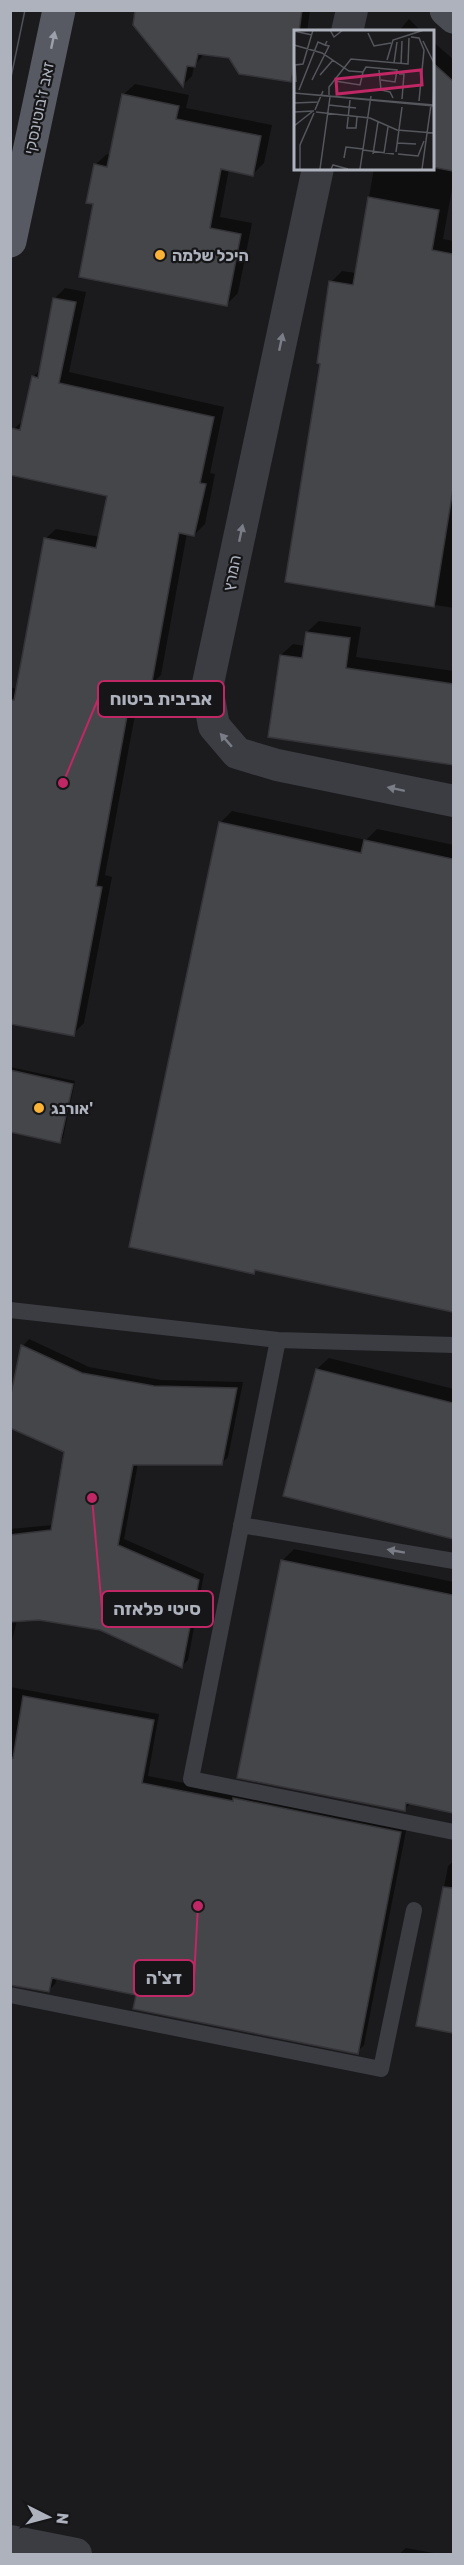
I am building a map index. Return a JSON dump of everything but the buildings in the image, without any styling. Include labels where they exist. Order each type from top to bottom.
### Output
[{"type":"main road","name":"זאב ז'בוטינסקי","points":[[10,241],[59,10]]},
{"type":"street","points":[[347,30],[352,10]]},
{"type":"street","points":[[446,10],[453,17]]},
{"type":"street","name":"המרץ","points":[[318,170],[207,688],[214,726],[237,753],[277,765],[453,801]]},
{"type":"street","points":[[10,2541],[76,2554]]},
{"type":"lane","points":[[10,1310],[278,1340],[453,1345]]},
{"type":"lane","points":[[278,1340],[191,1779],[453,1832]]},
{"type":"lane","points":[[241,1525],[453,1561]]},
{"type":"lane","points":[[10,1995],[381,2069],[414,1910]]},
{"type":"tram line","points":[[10,82],[25,10]]},
{"type":"place","name":"היכל שלמה","points":[[160,255]]},
{"type":"place","name":"אביבית ביטוח","points":[[63,783]]},
{"type":"place","name":"אורנג'","points":[[39,1108]]},
{"type":"place","name":"סיטי פלאזה","points":[[92,1498]]},
{"type":"place","name":"דצ'ה","points":[[198,1906]]}]
